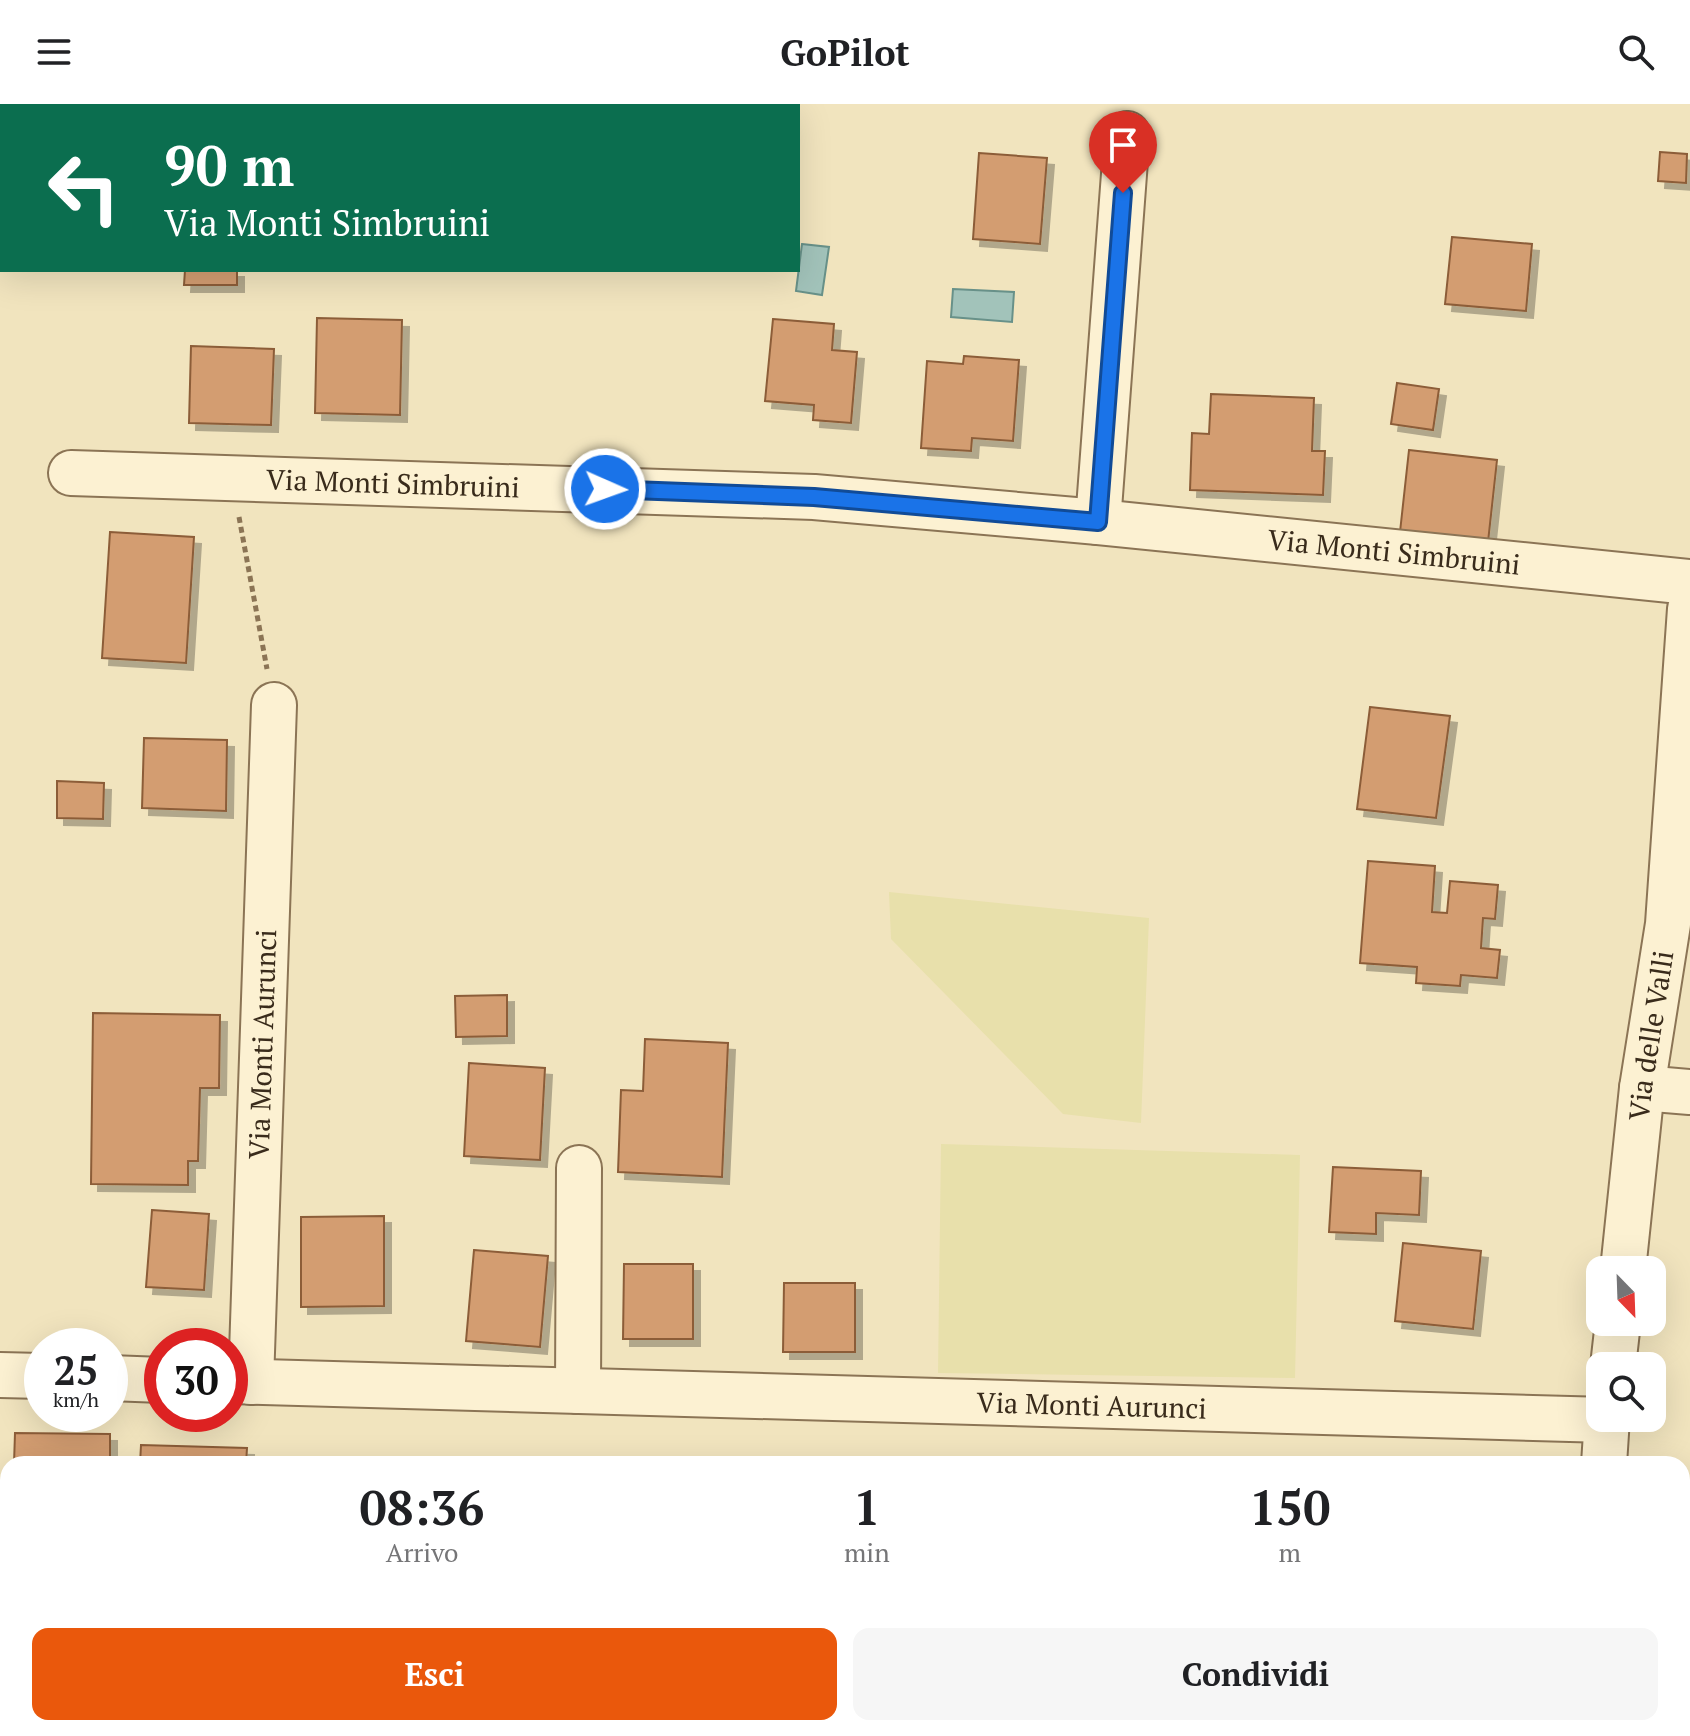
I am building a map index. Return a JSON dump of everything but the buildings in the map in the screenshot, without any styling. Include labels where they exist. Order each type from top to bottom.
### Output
[{"type":"street","points":[[1098,522],[1127,134]]},
{"type":"street","name":"Via Monti Simbruini","points":[[71,473],[814,497],[1098,522],[1690,582]]},
{"type":"street","name":"Via delle Valli","points":[[1624,1256],[1642,1088],[1668,924],[1690,609]]},
{"type":"street","name":"Via Monti Aurunci","points":[[243,1328],[274,705]]},
{"type":"street","points":[[1642,1088],[1690,1092]]},
{"type":"street","points":[[578,1391],[579,1168]]},
{"type":"street","points":[[0,1375],[24,1376]]},
{"type":"street","name":"Via Monti Aurunci","points":[[248,1382],[1586,1418]]},
{"type":"street","points":[[1605,1456],[1606,1432]]},
{"type":"path","points":[[231,477],[274,705]]},
{"type":"shaded area","points":[[889,892],[1149,918],[1141,1123],[1063,1114],[891,939]]},
{"type":"shaded area","points":[[941,1144],[1300,1155],[1295,1378],[938,1373]]},
{"type":"water","points":[[802,244],[829,247],[822,295],[796,291]]},
{"type":"water","points":[[953,289],[1014,292],[1012,322],[951,317]]},
{"type":"route","points":[[605,489],[814,497],[1098,522],[1123,193]]}]
